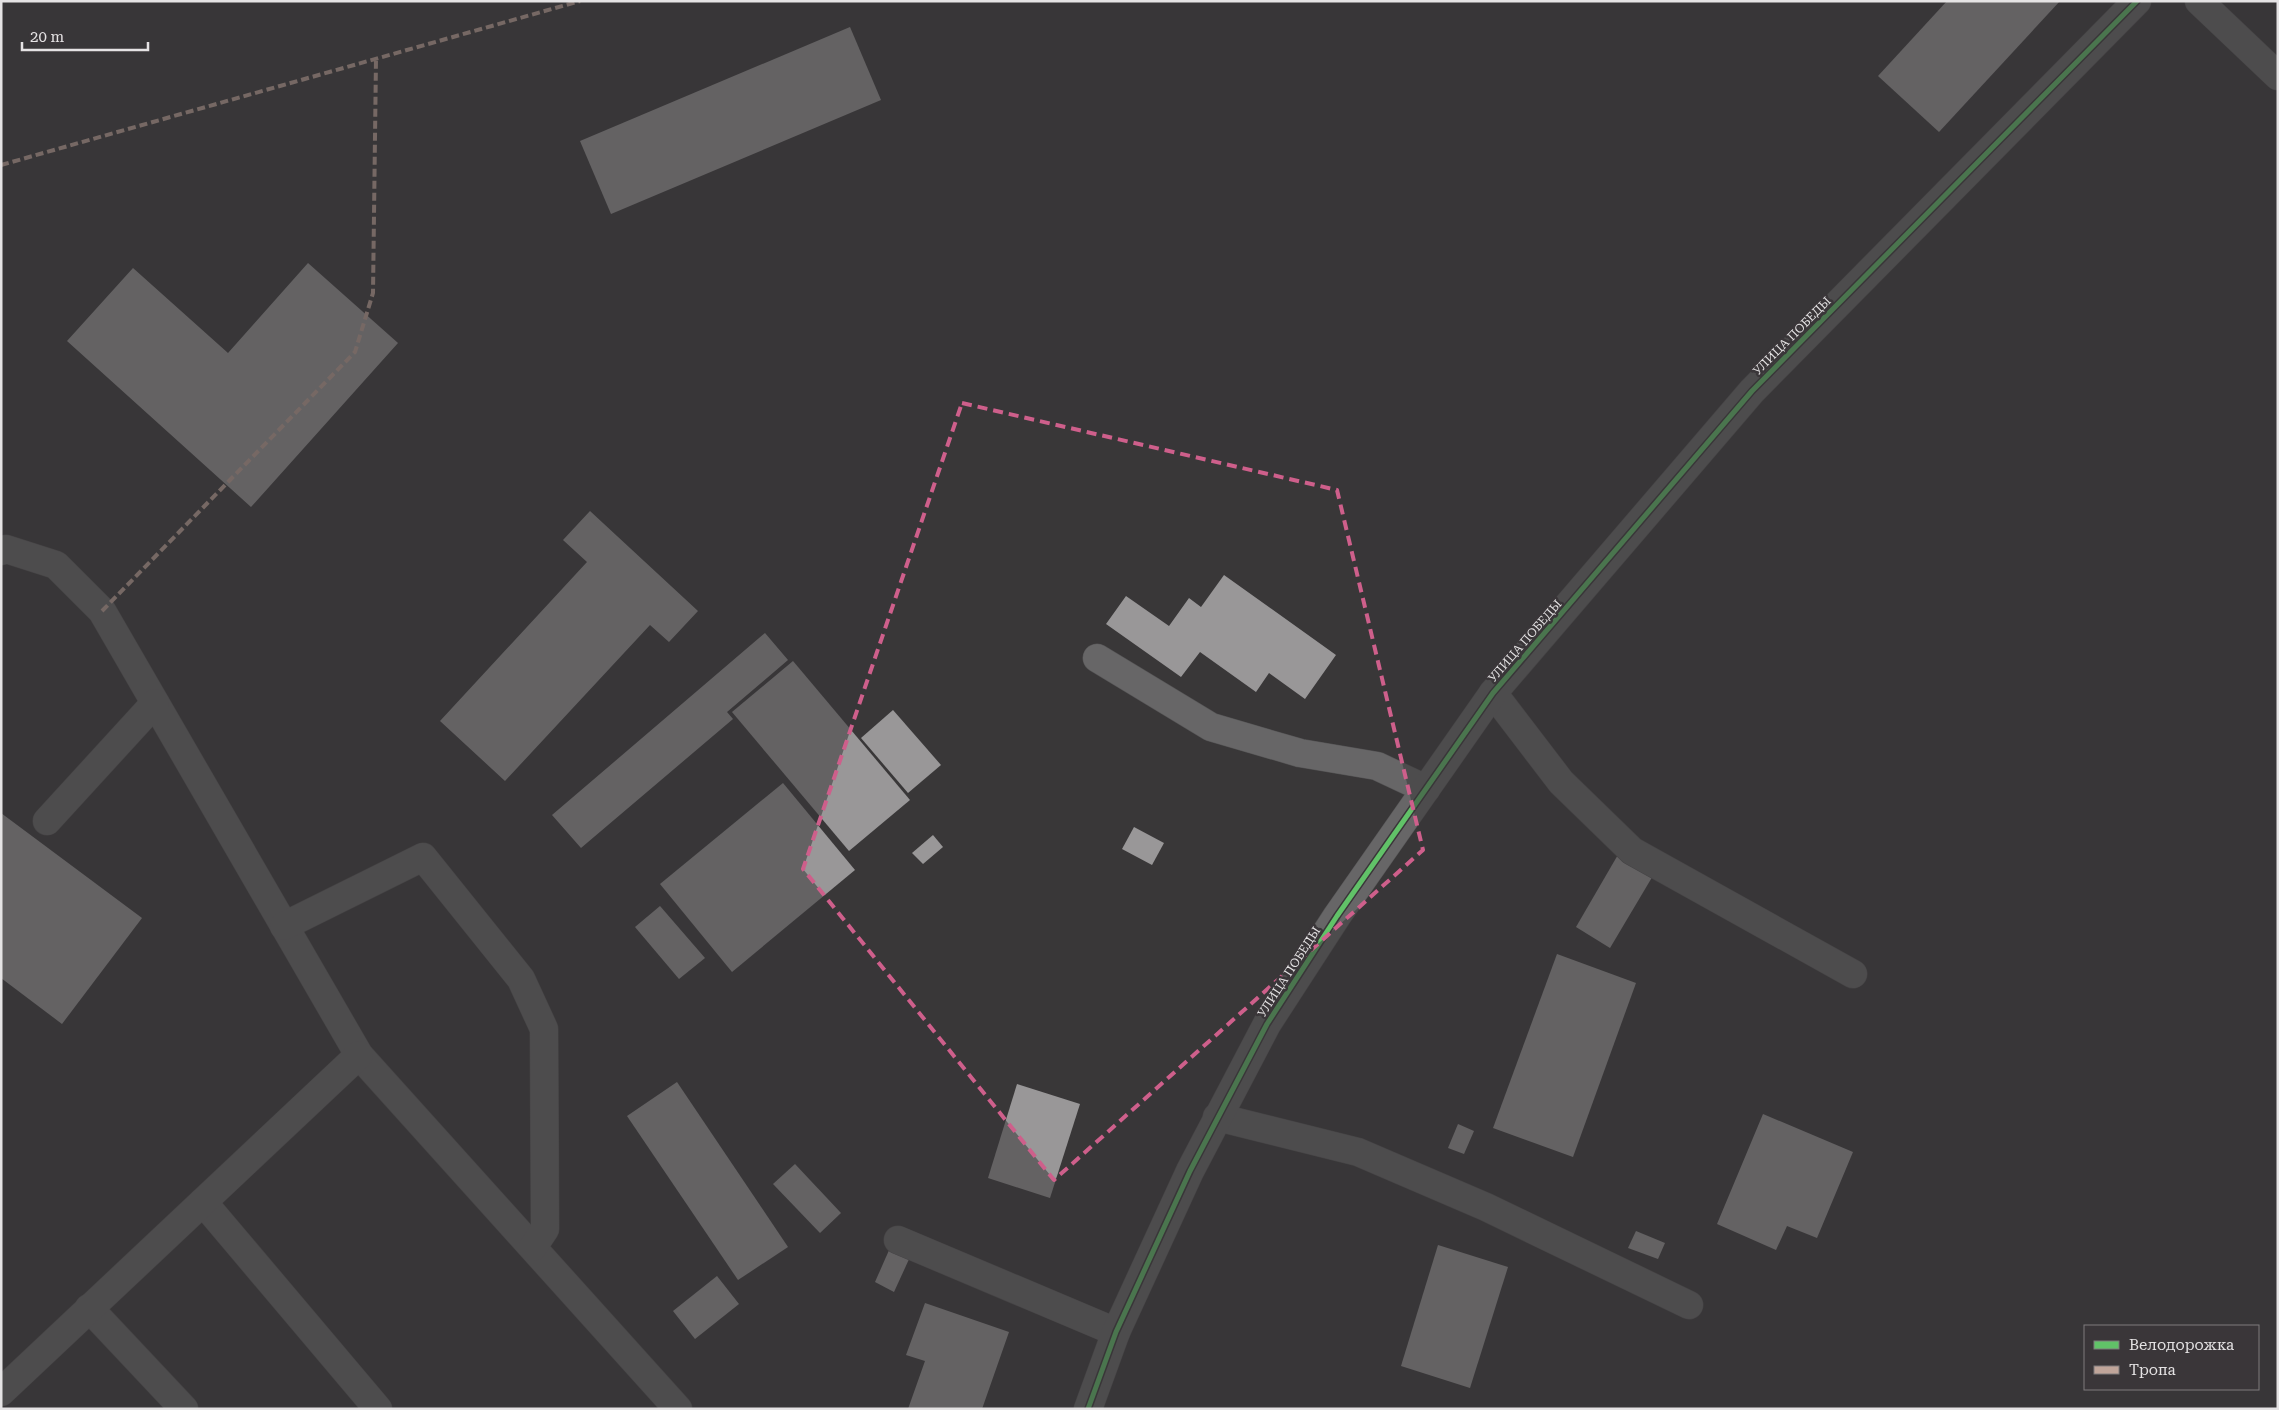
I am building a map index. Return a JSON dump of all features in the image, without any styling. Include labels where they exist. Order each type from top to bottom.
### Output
[{"type":"street","name":"УЛИЦА ПОБЕДЫ","points":[[1088,1409],[1116,1332],[1217,1116],[1267,1024],[1338,916],[1493,693],[1752,391],[2137,1]]},
{"type":"street","points":[[2199,1],[2278,76]]},
{"type":"street","points":[[1,551],[6,549],[56,565],[102,611],[358,1055],[678,1409]]},
{"type":"street","points":[[1097,658],[1211,727],[1300,753],[1377,766],[1426,789]]},
{"type":"street","points":[[1493,693],[1561,782],[1632,851],[1852,974]]},
{"type":"street","points":[[47,821],[155,703]]},
{"type":"street","points":[[284,926],[423,857],[521,979],[544,1029],[545,1229],[532,1248]]},
{"type":"street","points":[[1,1392],[358,1055]]},
{"type":"street","points":[[1217,1116],[1358,1152],[1486,1207],[1689,1305]]},
{"type":"street","points":[[202,1202],[378,1409]]},
{"type":"street","points":[[898,1240],[1116,1332]]},
{"type":"street","points":[[89,1308],[184,1409]]},
{"type":"highlighted area","points":[[962,403],[1337,490],[1423,850],[1054,1180],[803,869]]},
{"type":"building","points":[[1947,1],[2060,1],[1939,132],[1878,76]]},
{"type":"building","points":[[850,27],[881,100],[611,214],[580,141]]},
{"type":"building","points":[[308,263],[398,343],[251,507],[67,341],[133,268],[228,353]]},
{"type":"building","points":[[590,511],[698,611],[669,642],[650,625],[505,781],[440,721],[587,562],[563,540]]},
{"type":"building","points":[[1224,575],[1336,655],[1305,699],[1269,673],[1256,692],[1200,652],[1181,677],[1106,624],[1126,596],[1169,626],[1189,598],[1201,607]]},
{"type":"building","points":[[765,633],[788,660],[727,712],[733,719],[581,848],[552,815]]},
{"type":"building","points":[[793,661],[910,800],[849,851],[732,712]]},
{"type":"building","points":[[893,710],[941,765],[908,793],[861,738]]},
{"type":"building","points":[[783,783],[855,870],[732,972],[660,884]]},
{"type":"building","points":[[1,813],[142,918],[62,1024],[1,978]]},
{"type":"building","points":[[1134,827],[1164,843],[1152,865],[1122,849]]},
{"type":"building","points":[[933,835],[943,847],[923,864],[912,853]]},
{"type":"building","points":[[1619,853],[1654,874],[1610,948],[1576,927]]},
{"type":"building","points":[[660,906],[705,958],[679,979],[635,927]]},
{"type":"building","points":[[1557,954],[1636,983],[1573,1157],[1493,1128]]},
{"type":"building","points":[[677,1082],[788,1247],[738,1280],[627,1116]]},
{"type":"building","points":[[1017,1084],[1080,1104],[1050,1198],[988,1178]]},
{"type":"building","points":[[1763,1114],[1853,1152],[1817,1238],[1787,1226],[1776,1250],[1717,1224]]},
{"type":"building","points":[[1458,1124],[1474,1131],[1464,1154],[1448,1148]]},
{"type":"building","points":[[795,1164],[841,1213],[820,1233],[773,1184]]},
{"type":"building","points":[[1636,1231],[1665,1243],[1658,1259],[1628,1248]]},
{"type":"building","points":[[1438,1245],[1508,1267],[1470,1388],[1401,1366]]},
{"type":"building","points":[[890,1248],[910,1257],[894,1292],[875,1282]]},
{"type":"building","points":[[717,1276],[739,1304],[695,1339],[673,1311]]},
{"type":"building","points":[[925,1303],[1009,1332],[982,1409],[908,1409],[925,1361],[906,1355]]},
{"type":"marked path","points":[[1,165],[580,1]]},
{"type":"marked path","points":[[102,611],[355,352],[373,293],[376,59]]},
{"type":"cycle path","points":[[1088,1409],[1116,1332],[1190,1171],[1267,1024],[1337,916],[1493,693],[1752,391],[2137,1]]}]
